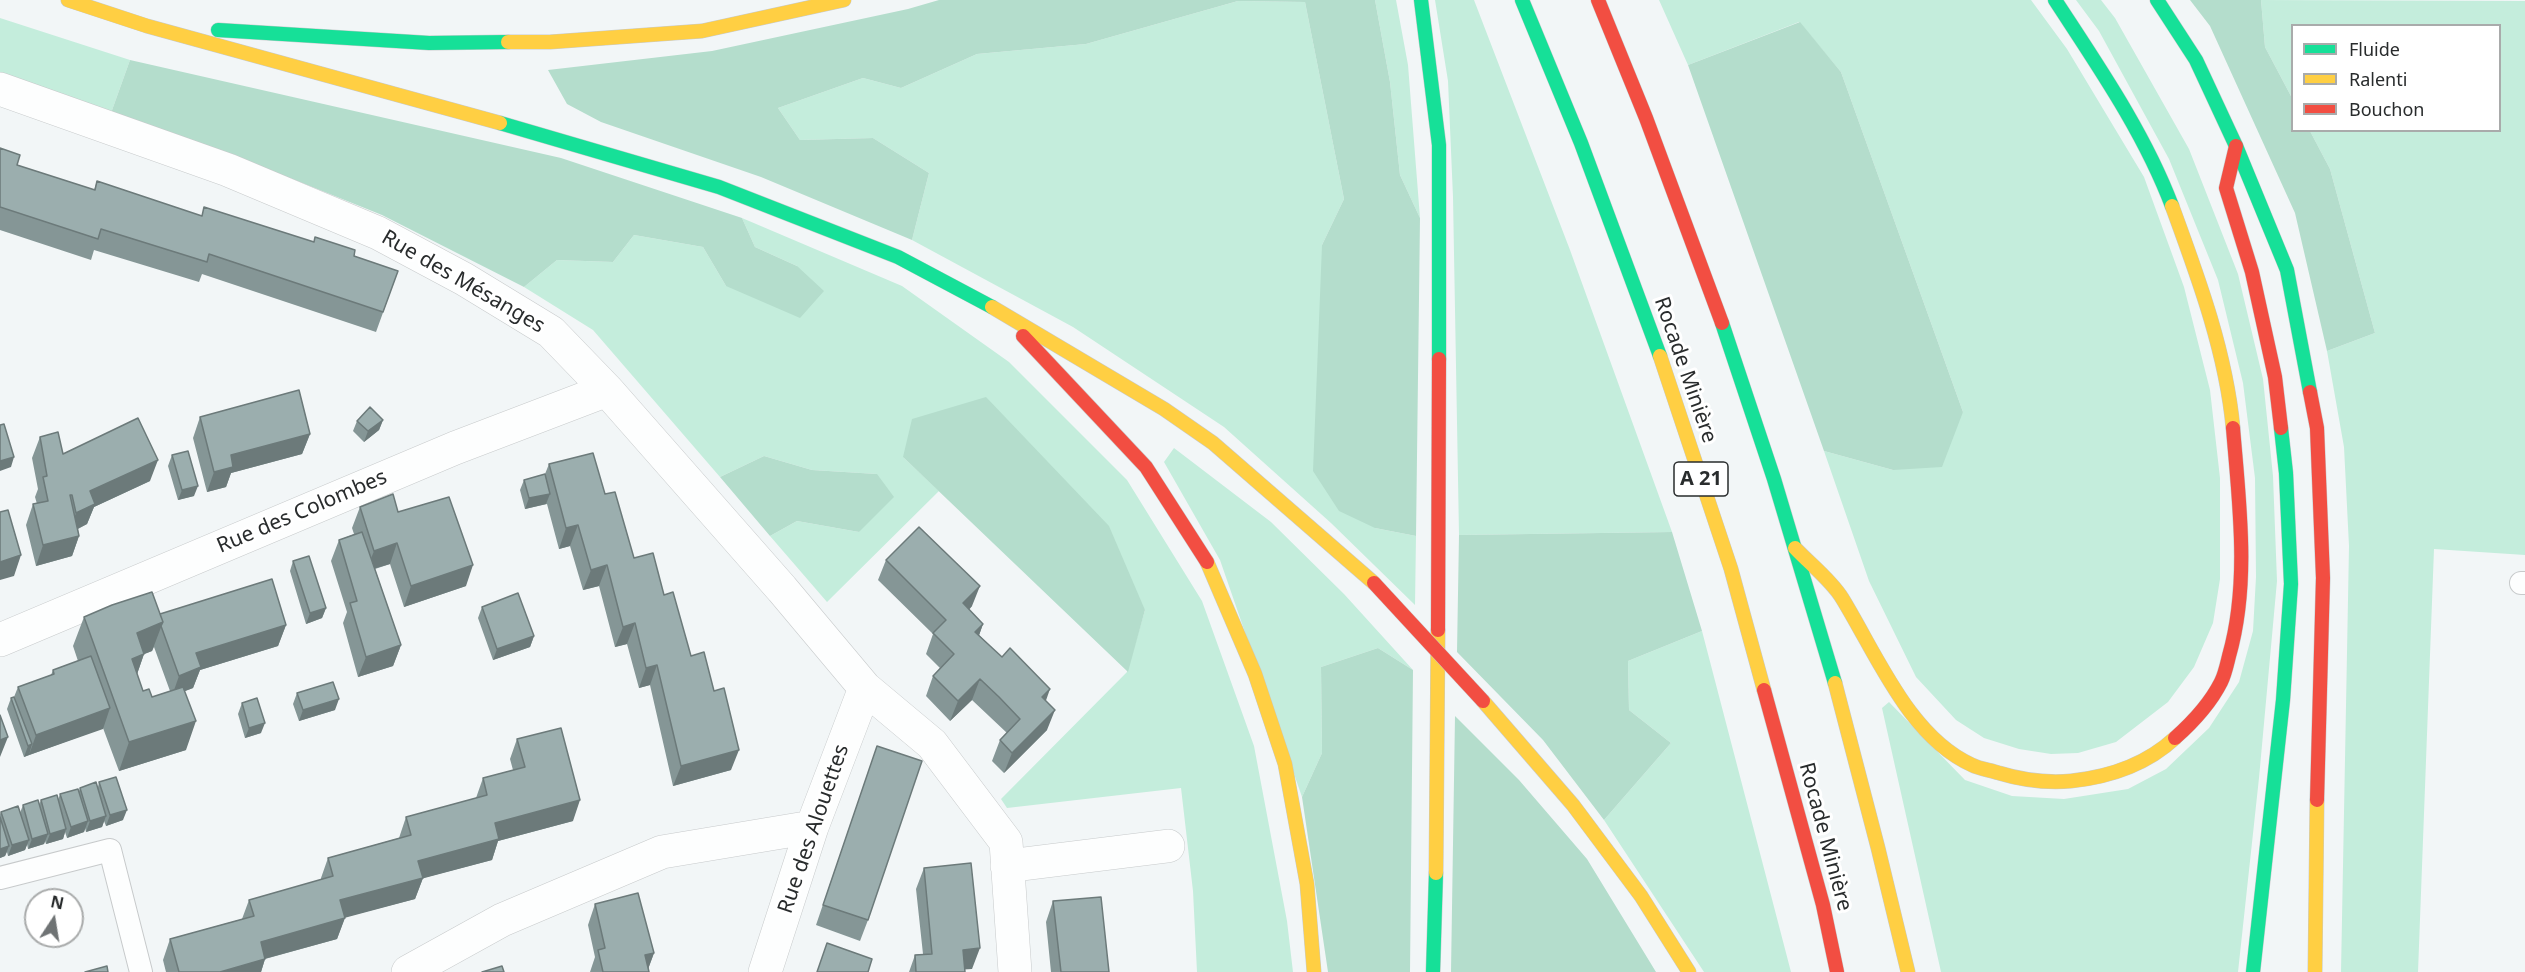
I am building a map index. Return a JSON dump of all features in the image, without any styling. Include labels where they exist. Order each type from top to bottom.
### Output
[{"type":"highway","points":[[68,0],[147,26],[473,115],[719,187],[898,257],[1000,310],[1164,409],[1213,443],[1374,583],[1483,701],[1573,805],[1641,896],[1689,972]]},
{"type":"highway","points":[[147,26],[429,43],[549,42],[702,31],[844,0]]},
{"type":"highway","points":[[1421,0],[1439,156],[1438,778],[1433,972]]},
{"type":"highway","name":"Rocade Minière","points":[[1522,0],[1581,143],[1657,348],[1731,569],[1822,905],[1836,972]]},
{"type":"highway","points":[[1598,0],[1653,130],[1733,353],[1795,548],[1842,708],[1908,972]]},
{"type":"highway","points":[[1795,548],[1842,596],[1861,634],[1913,715],[1942,746],[1972,765],[2015,778],[2057,782],[2095,778],[2132,766],[2162,750],[2194,720],[2222,681],[2235,632],[2239,599],[2241,531],[2231,409],[2215,334],[2194,266],[2160,175],[2119,98],[2055,0]]},
{"type":"highway","points":[[2157,0],[2196,60],[2236,146],[2288,270],[2318,428],[2323,578],[2315,972]]},
{"type":"highway","points":[[2236,146],[2226,188],[2252,272],[2275,377],[2286,474],[2291,584],[2283,700],[2253,972]]},
{"type":"highway","points":[[1000,310],[1078,397],[1146,467],[1210,567],[1255,674],[1285,764],[1306,884],[1314,972]]},
{"type":"street","name":"Rue des Mésanges","points":[[0,89],[228,170],[378,233],[464,279],[551,332],[607,390],[782,589],[865,688],[932,744],[1006,842],[1015,972]]},
{"type":"street","name":"Rue des Colombes","points":[[0,640],[444,453],[607,390]]},
{"type":"street","name":"Rue des Alouettes","points":[[765,972],[812,827],[865,688]]},
{"type":"street","points":[[408,972],[502,920],[662,852],[812,827]]},
{"type":"street","points":[[1007,866],[1168,846]]},
{"type":"lane","points":[[0,878],[110,850],[141,972]]},
{"type":"green space","points":[[939,0],[1375,0],[1390,82],[1400,175],[1420,218],[1416,536],[1375,528],[1339,511],[1313,471],[1322,245],[1344,199],[1305,2],[1238,1],[1086,44],[977,54],[901,88],[863,78],[778,108],[800,140],[873,138],[929,173],[912,240],[761,177],[601,122],[567,104],[548,70],[712,51],[908,9]]},
{"type":"green space","points":[[1375,0],[1396,0],[1408,65],[1420,218],[1400,175],[1390,82]]},
{"type":"green space","points":[[1435,0],[1474,0],[1570,250],[1672,532],[1459,535],[1453,197],[1448,81]]},
{"type":"green space","points":[[1659,0],[2031,0],[2067,49],[2144,177],[2184,287],[2210,390],[2220,478],[2220,579],[2213,623],[2194,667],[2168,702],[2116,742],[2078,753],[2051,754],[2019,749],[1984,738],[1956,720],[1916,677],[1869,581],[1824,451],[1893,470],[1963,412],[1841,72],[1799,22],[1688,65]]},
{"type":"green space","points":[[2076,0],[2101,0],[2115,18],[2189,149],[2238,274],[2263,379],[2273,476],[2277,581],[2238,972],[1941,972],[1882,708],[1889,702],[1965,780],[2012,796],[2064,799],[2128,789],[2166,769],[2209,728],[2239,682],[2253,631],[2256,577],[2255,478],[2243,383],[2218,280],[2169,159],[2099,31]]},
{"type":"green space","points":[[2190,0],[2261,0],[2265,47],[2291,96],[2291,132],[2311,132],[2330,169],[2375,333],[2327,351],[2295,213],[2210,26]]},
{"type":"green space","points":[[2261,0],[2525,1],[2525,555],[2434,549],[2418,972],[2341,972],[2349,546],[2344,447],[2327,351],[2375,333],[2330,169],[2311,132],[2501,132],[2501,24],[2291,24],[2291,96],[2265,47]]},
{"type":"green space","points":[[1238,1],[1305,2],[1344,199],[1322,245],[1375,528],[1416,536],[1415,605],[1331,523],[1224,427],[1073,327],[912,240],[929,173],[873,138],[800,140],[778,108],[863,78],[901,88],[977,54],[1086,44]]},
{"type":"green space","points":[[0,18],[130,60],[111,113],[0,75]]},
{"type":"green space","points":[[1800,22],[1841,72],[1963,412],[1942,467],[1893,470],[1824,451],[1688,65]]},
{"type":"green space","points":[[130,60],[561,158],[742,218],[755,247],[797,266],[824,291],[800,318],[726,286],[703,247],[634,235],[613,262],[557,260],[524,287],[382,215],[235,156],[111,113]]},
{"type":"green space","points":[[742,218],[902,286],[1009,362],[1127,480],[1202,601],[1254,746],[1287,921],[1293,972],[1197,972],[1193,891],[1181,788],[1007,808],[1001,799],[1127,672],[1145,610],[903,457],[939,491],[827,602],[770,536],[797,521],[859,532],[877,474],[812,470],[764,456],[720,477],[593,330],[524,287],[557,260],[613,262],[634,235],[703,247],[726,286],[797,266],[755,247]]},
{"type":"green space","points":[[986,397],[1109,526],[1145,610],[1128,672],[903,457],[912,419]]},
{"type":"green space","points":[[1174,448],[1271,522],[1344,594],[1413,670],[1378,648],[1321,667],[1322,753],[1302,797],[1220,560],[1164,462]]},
{"type":"green space","points":[[764,456],[812,470],[877,474],[894,497],[859,532],[797,521],[770,536],[720,477]]},
{"type":"green space","points":[[1672,532],[1702,631],[1628,661],[1629,710],[1671,743],[1604,820],[1543,740],[1457,652],[1459,535]]},
{"type":"green space","points":[[1702,631],[1791,972],[1704,972],[1604,820],[1671,743],[1629,710],[1628,661]]},
{"type":"green space","points":[[1378,648],[1413,670],[1410,972],[1328,972],[1302,797],[1322,753],[1321,667]]},
{"type":"green space","points":[[1455,716],[1519,780],[1587,859],[1656,972],[1451,972]]},
{"type":"building","points":[[0,148],[20,155],[17,165],[95,190],[97,181],[202,216],[204,207],[314,242],[315,237],[355,250],[354,256],[398,271],[383,312],[209,254],[207,262],[101,229],[98,239],[0,207]]},
{"type":"building","points":[[299,390],[310,434],[231,455],[233,467],[214,472],[200,417]]},
{"type":"building","points":[[370,407],[383,420],[368,431],[357,421]]},
{"type":"building","points":[[138,418],[158,460],[90,491],[95,504],[76,513],[72,495],[70,495],[79,536],[43,545],[33,504],[48,501],[43,477],[47,476],[40,437],[58,432],[63,454]]},
{"type":"building","points":[[4,424],[14,457],[0,461],[0,425]]},
{"type":"building","points":[[188,451],[198,486],[182,490],[172,455]]},
{"type":"building","points":[[593,453],[605,494],[615,492],[634,558],[653,553],[664,595],[673,592],[691,656],[704,652],[714,691],[724,688],[739,750],[681,766],[657,665],[646,668],[635,623],[623,627],[607,565],[591,570],[578,525],[566,528],[549,464]]},
{"type":"building","points":[[545,474],[550,494],[529,498],[524,480]]},
{"type":"building","points":[[393,494],[398,512],[449,497],[473,565],[411,586],[397,543],[374,551],[360,507]]},
{"type":"building","points":[[8,510],[21,555],[0,562],[0,512]]},
{"type":"building","points":[[919,527],[980,586],[963,603],[983,624],[975,632],[1002,657],[1010,648],[1050,689],[1042,697],[1055,710],[1012,753],[1000,740],[1020,719],[999,697],[980,679],[958,701],[933,676],[954,654],[933,633],[946,620],[886,560]]},
{"type":"building","points":[[362,532],[401,645],[366,657],[350,603],[357,601],[339,540]]},
{"type":"building","points":[[309,556],[326,608],[310,613],[293,561]]},
{"type":"building","points":[[272,579],[286,625],[196,653],[201,667],[179,676],[161,626],[163,622],[160,614]]},
{"type":"building","points":[[152,592],[163,622],[137,633],[144,654],[132,659],[143,691],[149,689],[152,697],[183,687],[196,721],[129,742],[84,617]]},
{"type":"building","points":[[518,593],[534,636],[497,649],[482,607]]},
{"type":"building","points":[[91,656],[110,708],[36,735],[18,687],[54,674],[53,670]]},
{"type":"building","points":[[333,682],[339,699],[303,710],[297,693]]},
{"type":"building","points":[[14,697],[32,744],[28,746],[11,698]]},
{"type":"building","points":[[257,698],[265,723],[249,728],[242,703]]},
{"type":"building","points":[[0,715],[8,737],[0,740]]},
{"type":"building","points":[[561,728],[580,800],[495,823],[499,839],[418,861],[423,878],[340,900],[345,918],[261,942],[265,959],[220,972],[179,972],[170,939],[254,916],[249,900],[333,876],[328,858],[411,835],[406,817],[487,795],[483,778],[525,767],[517,739]]},
{"type":"building","points":[[877,746],[922,761],[868,920],[823,905]]},
{"type":"building","points":[[116,777],[127,810],[110,815],[99,782]]},
{"type":"building","points":[[96,782],[106,816],[90,821],[80,788]]},
{"type":"building","points":[[78,789],[88,821],[71,827],[60,794]]},
{"type":"building","points":[[57,795],[66,829],[50,834],[41,800]]},
{"type":"building","points":[[38,800],[48,834],[32,839],[23,805]]},
{"type":"building","points":[[18,806],[29,840],[12,845],[1,812]]},
{"type":"building","points":[[0,817],[9,846],[0,849]]},
{"type":"building","points":[[971,863],[980,948],[963,950],[965,972],[916,972],[915,955],[932,954],[924,868]]},
{"type":"building","points":[[638,893],[654,953],[645,955],[649,972],[603,972],[598,950],[605,948],[595,904]]},
{"type":"building","points":[[1101,897],[1109,972],[1061,972],[1053,901]]},
{"type":"building","points":[[827,943],[872,959],[868,972],[817,972]]},
{"type":"building","points":[[107,966],[108,972],[85,972]]},
{"type":"building","points":[[502,966],[504,972],[482,972]]},
{"type":"traffic: fast","points":[[1421,0],[1439,145],[1439,359]]},
{"type":"traffic: fast","points":[[1522,0],[1581,143],[1660,356]]},
{"type":"traffic: fast","points":[[2055,0],[2134,126],[2172,206]]},
{"type":"traffic: fast","points":[[2157,0],[2196,60],[2236,146],[2287,270],[2310,392]]},
{"type":"traffic: fast","points":[[218,30],[429,43],[508,42]]},
{"type":"traffic: fast","points":[[500,123],[719,187],[898,257],[992,307]]},
{"type":"traffic: fast","points":[[1722,323],[1774,479],[1835,683]]},
{"type":"traffic: fast","points":[[2253,972],[2283,700],[2291,584],[2286,473],[2281,428]]},
{"type":"traffic: fast","points":[[1433,972],[1436,873]]},
{"type":"traffic: slow","points":[[68,0],[147,26],[500,123]]},
{"type":"traffic: slow","points":[[508,42],[550,42],[702,31],[844,0]]},
{"type":"traffic: slow","points":[[2172,206],[2210,315],[2224,371],[2233,428]]},
{"type":"traffic: slow","points":[[992,307],[1164,409],[1213,443],[1374,583]]},
{"type":"traffic: slow","points":[[1660,356],[1731,569],[1764,690]]},
{"type":"traffic: slow","points":[[1795,548],[1837,591],[1881,668],[1912,714],[1930,735],[1950,752],[1972,765],[2026,779],[2071,781],[2127,768],[2152,755],[2175,738]]},
{"type":"traffic: slow","points":[[1207,562],[1255,674],[1285,764],[1307,884],[1314,972]]},
{"type":"traffic: slow","points":[[1436,873],[1438,630]]},
{"type":"traffic: slow","points":[[1835,683],[1908,972]]},
{"type":"traffic: slow","points":[[1483,701],[1573,805],[1641,896],[1689,972]]},
{"type":"traffic: slow","points":[[2315,972],[2317,800]]},
{"type":"traffic: jam","points":[[1598,0],[1646,118],[1722,323]]},
{"type":"traffic: jam","points":[[2236,146],[2226,188],[2252,272],[2275,377],[2281,428]]},
{"type":"traffic: jam","points":[[1023,336],[1146,467],[1207,562]]},
{"type":"traffic: jam","points":[[1438,630],[1439,359]]},
{"type":"traffic: jam","points":[[2310,392],[2317,428],[2323,578],[2317,800]]},
{"type":"traffic: jam","points":[[2175,738],[2201,712],[2217,690],[2225,672],[2235,628],[2239,600],[2241,542],[2233,428]]},
{"type":"traffic: jam","points":[[1374,583],[1483,701]]},
{"type":"traffic: jam","points":[[1764,690],[1823,905],[1837,972]]}]
